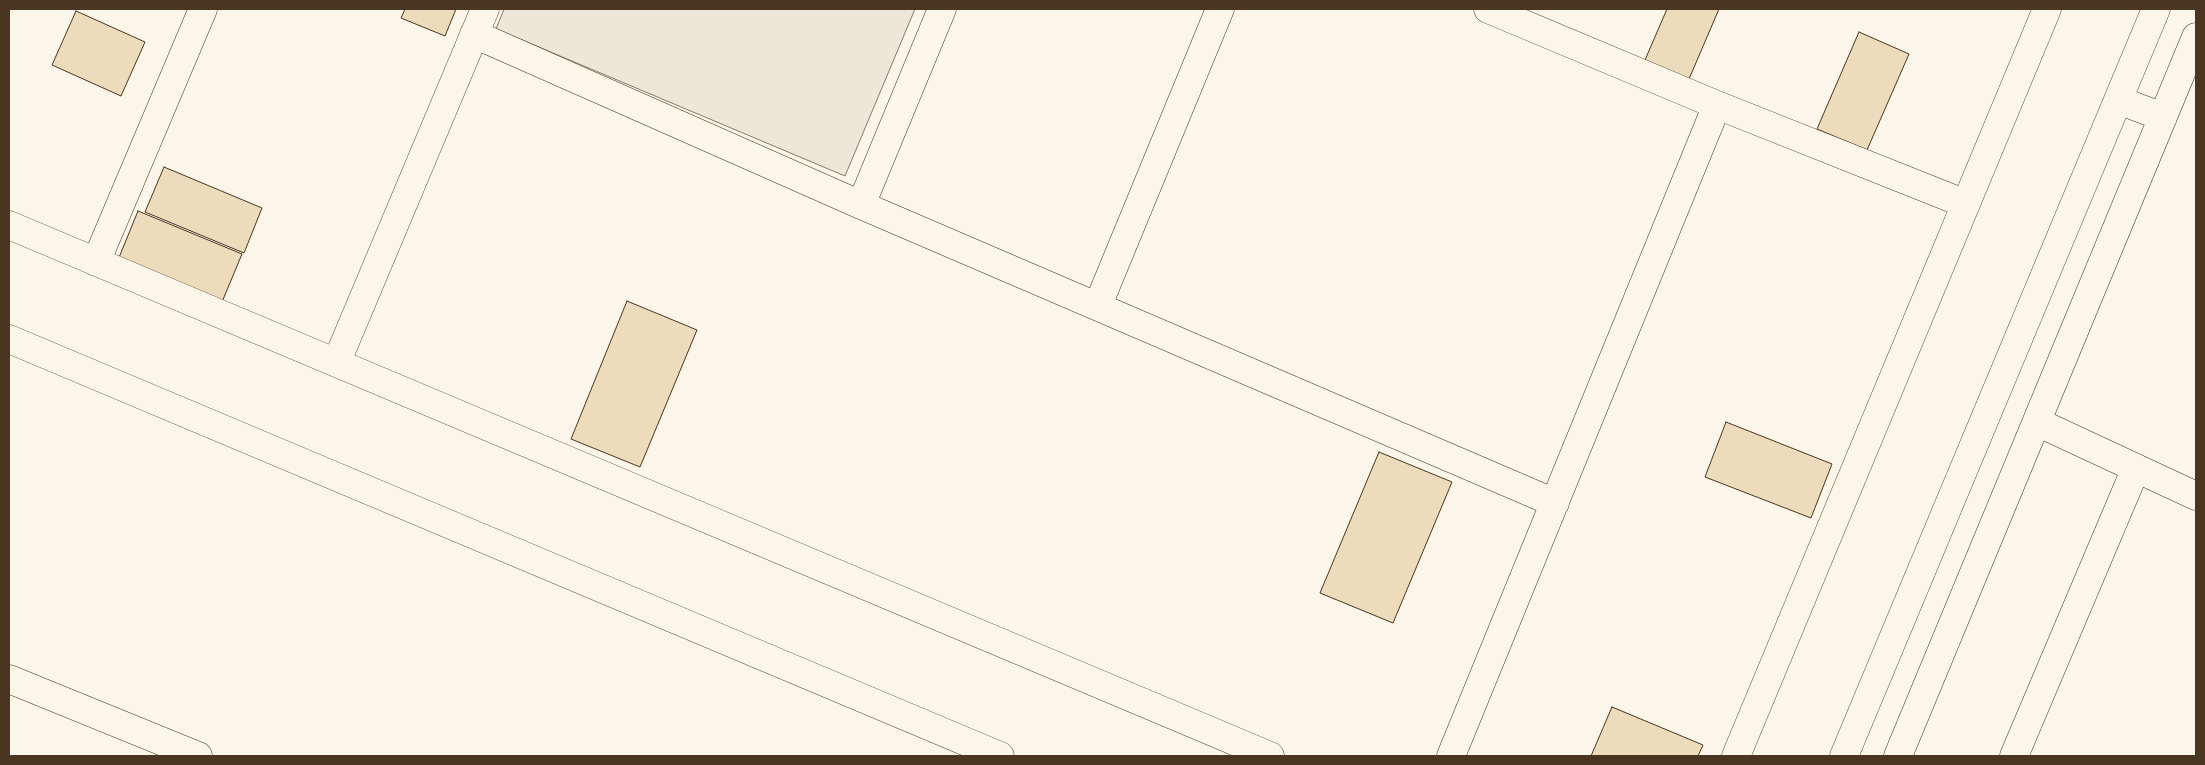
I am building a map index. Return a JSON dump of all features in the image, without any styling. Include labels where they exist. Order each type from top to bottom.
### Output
[{"type":"street","points":[[96,262],[203,9]]},
{"type":"street","points":[[337,361],[485,9]]},
{"type":"street","points":[[861,205],[942,9]]},
{"type":"street","points":[[1098,305],[1220,9]]},
{"type":"street","points":[[1488,9],[1717,105],[1966,204]]},
{"type":"street","points":[[1736,756],[2047,9]]},
{"type":"street","points":[[1844,756],[2156,9]]},
{"type":"street","points":[[474,34],[861,205],[1098,305],[1555,503]]},
{"type":"street","points":[[1898,756],[2196,37]]},
{"type":"street","points":[[2118,100],[2163,117]]},
{"type":"street","points":[[1451,756],[1717,105]]},
{"type":"street","points":[[9,225],[337,361],[1270,756]]},
{"type":"street","points":[[9,338],[1000,756]]},
{"type":"street","points":[[2037,422],[2196,496]]},
{"type":"street","points":[[2014,756],[2136,468]]},
{"type":"street","points":[[9,678],[198,756]]},
{"type":"shaded area","points":[[504,9],[915,9],[845,176],[496,29]]},
{"type":"building","points":[[405,9],[456,9],[445,36],[401,18]]},
{"type":"building","points":[[1667,9],[1719,9],[1689,79],[1645,60]]},
{"type":"building","points":[[76,11],[145,42],[121,96],[52,65]]},
{"type":"building","points":[[1859,32],[1909,54],[1867,150],[1817,129]]},
{"type":"building","points":[[164,167],[262,208],[244,253],[145,212]]},
{"type":"building","points":[[138,211],[242,254],[222,302],[118,260]]},
{"type":"building","points":[[627,301],[697,330],[640,467],[571,439]]},
{"type":"building","points":[[1726,422],[1832,464],[1811,518],[1705,477]]},
{"type":"building","points":[[1379,452],[1452,482],[1393,623],[1320,593]]},
{"type":"building","points":[[1612,707],[1703,745],[1698,756],[1591,756]]}]
